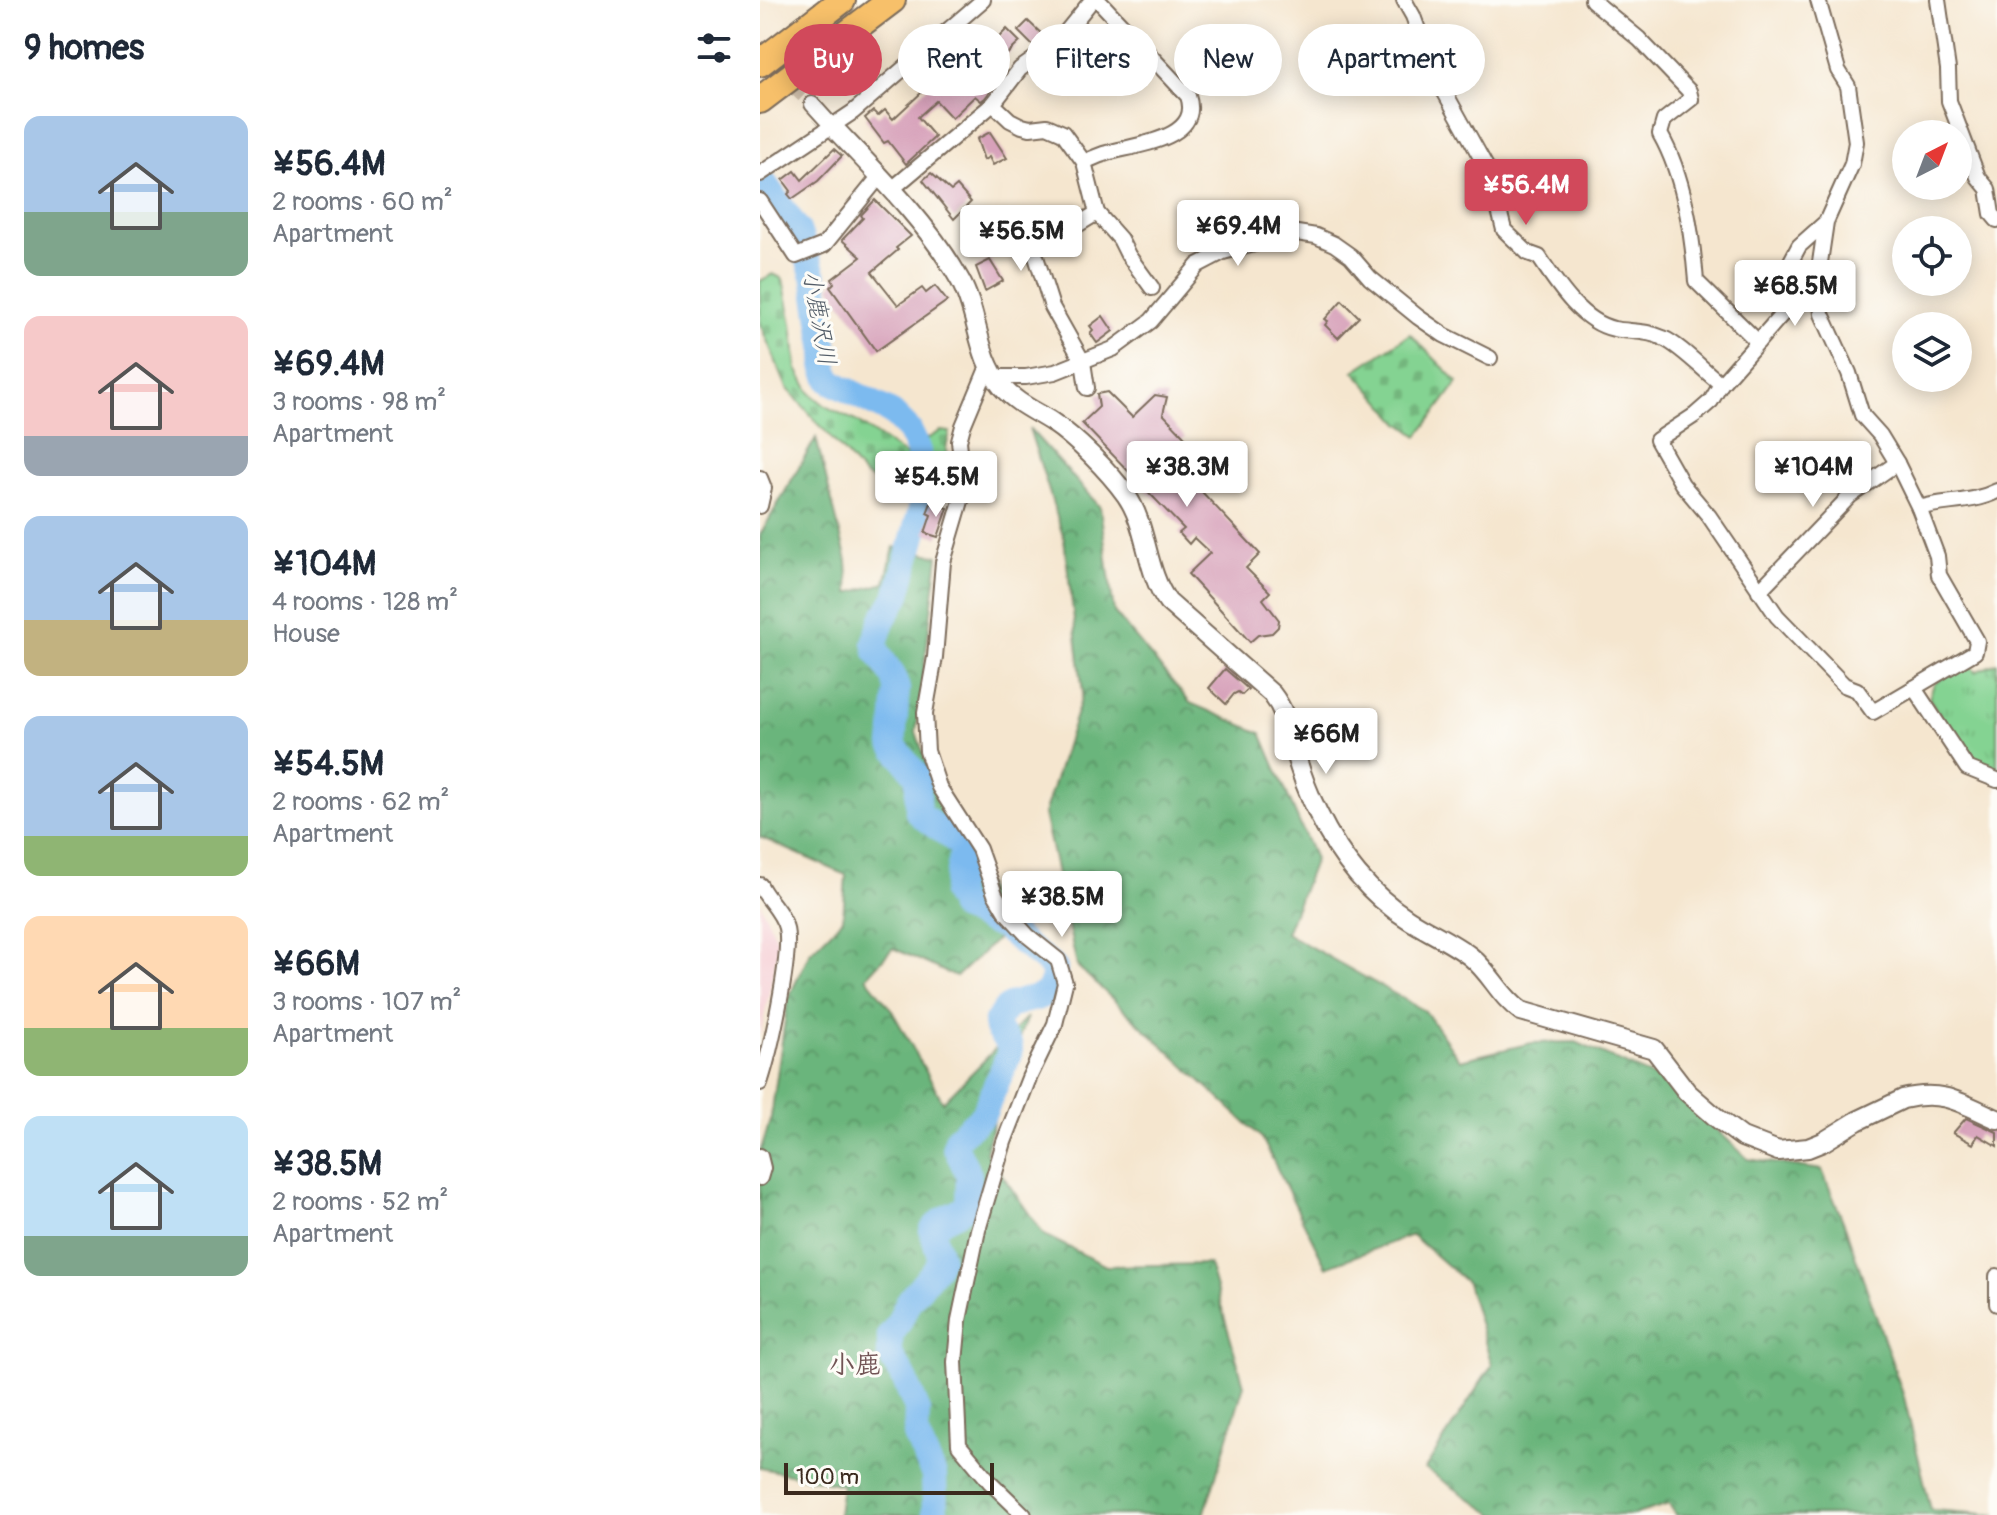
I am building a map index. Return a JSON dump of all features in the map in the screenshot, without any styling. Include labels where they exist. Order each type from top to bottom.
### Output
[{"type":"highway","points":[[760,63],[842,0]]},
{"type":"highway","points":[[760,100],[892,0]]},
{"type":"street","points":[[763,169],[853,112],[983,0]]},
{"type":"street","points":[[760,201],[796,256],[824,245],[885,184],[993,104],[1020,69],[1058,42],[1095,0],[1190,101],[1182,127],[1155,142],[1107,153],[1084,162]]},
{"type":"street","points":[[1404,0],[1433,71],[1490,174],[1504,230],[1528,253],[1539,257],[1554,280],[1590,319],[1614,329],[1635,330],[1664,338],[1721,384]]},
{"type":"street","points":[[1592,0],[1639,39],[1689,91],[1691,99],[1664,120],[1660,134],[1671,153],[1692,241],[1696,281],[1758,342]]},
{"type":"street","points":[[1818,0],[1838,70],[1848,86],[1856,142],[1852,164],[1826,222],[1818,276],[1822,314],[1849,373],[1862,415],[1880,435],[1897,463],[1919,508],[1937,556],[1939,575],[1977,641],[1975,652],[1873,712],[1857,690],[1844,685],[1777,616],[1709,516],[1682,484],[1657,440],[1711,401],[1721,384],[1784,312],[1790,263],[1799,246],[1826,222]]},
{"type":"street","points":[[1938,0],[1948,69],[1949,101],[1978,177],[1988,189],[1992,214],[1997,220]]},
{"type":"street","points":[[812,104],[928,234],[960,280],[969,297],[992,372],[1011,395],[1077,442],[1125,493],[1133,506],[1159,587],[1168,602],[1272,694],[1284,710],[1300,769],[1317,811],[1353,871],[1379,897],[1405,917],[1472,958],[1509,1003],[1521,1011],[1654,1049],[1687,1092],[1718,1119],[1742,1137],[1778,1151],[1808,1148],[1857,1121],[1918,1095],[1934,1094],[1997,1119]]},
{"type":"street","points":[[993,104],[1010,120],[1022,126],[1056,127],[1063,133],[1084,162],[1097,213],[1120,239],[1152,288]]},
{"type":"street","points":[[1087,388],[1083,362],[1052,307],[1031,241],[1069,230],[1097,213]]},
{"type":"street","points":[[992,372],[1026,377],[1055,372],[1113,349],[1151,321],[1198,265],[1246,245],[1297,233],[1316,236],[1334,244],[1418,317],[1444,335],[1490,358]]},
{"type":"street","points":[[992,372],[963,426],[959,441],[963,478],[961,501],[943,562],[935,657],[925,713],[927,751],[939,787],[979,849],[995,894],[1005,911],[1028,936],[1058,960],[1065,983],[1055,1024],[1029,1078],[1004,1142],[978,1230],[959,1320],[955,1362],[959,1445],[990,1482],[1024,1515]]},
{"type":"street","points":[[1759,591],[1850,496],[1897,463]]},
{"type":"street","points":[[760,478],[764,488],[760,506]]},
{"type":"street","points":[[1919,508],[1984,498],[1997,491]]},
{"type":"street","points":[[1914,688],[1967,768],[1997,780]]},
{"type":"street","points":[[760,885],[786,926],[787,947],[776,1017],[760,1083]]},
{"type":"street","points":[[760,1156],[763,1168],[760,1178]]},
{"type":"street","points":[[1997,1276],[1997,1304]]},
{"type":"shaded area","points":[[760,903],[779,943],[760,1037]]},
{"type":"green space","points":[[773,274],[783,279],[797,369],[811,394],[907,456],[909,489],[890,490],[864,475],[787,388],[760,324],[760,281]]},
{"type":"green space","points":[[1410,334],[1458,382],[1418,436],[1400,423],[1354,371]]},
{"type":"green space","points":[[1029,428],[1100,507],[1114,612],[1190,703],[1261,733],[1315,859],[1286,933],[1425,1011],[1460,1060],[1532,1043],[1576,1042],[1666,1082],[1748,1159],[1822,1170],[1845,1226],[1904,1397],[1931,1510],[1997,1515],[1676,1515],[1669,1504],[1633,1515],[1495,1515],[1425,1469],[1492,1365],[1467,1283],[1412,1235],[1326,1267],[1262,1138],[1077,966],[1044,814],[1083,693],[1064,539]]},
{"type":"green space","points":[[941,431],[950,432],[946,448],[953,497],[924,490],[921,442]]},
{"type":"green space","points":[[816,438],[847,561],[849,593],[885,583],[894,547],[938,556],[916,732],[946,821],[975,857],[999,937],[956,977],[893,948],[866,977],[891,1009],[943,1102],[1027,1017],[1005,1075],[986,1152],[1044,1235],[1106,1266],[1209,1264],[1244,1385],[1204,1515],[838,1515],[842,1485],[760,1468],[760,1153],[771,1117],[788,999],[810,952],[843,919],[846,875],[760,837],[760,535]]},
{"type":"green space","points":[[1968,661],[1975,672],[1997,663],[1997,773],[1964,751],[1929,698],[1934,684]]},
{"type":"building","points":[[1028,21],[1031,24],[1026,24],[1026,39],[1018,31]]},
{"type":"building","points":[[1010,32],[1020,42],[1010,52]]},
{"type":"building","points":[[918,96],[975,96],[952,118],[936,101],[918,117],[935,137],[906,164],[888,141],[884,143],[865,118],[873,111],[878,116],[885,110],[893,119]]},
{"type":"building","points":[[990,132],[1007,158],[993,165],[989,157],[984,160],[977,139]]},
{"type":"building","points":[[834,149],[842,156],[818,181],[792,199],[788,194],[791,191],[783,180],[795,171],[802,180]]},
{"type":"building","points":[[931,173],[951,191],[957,186],[971,202],[954,219],[923,180]]},
{"type":"building","points":[[875,200],[911,236],[872,272],[898,305],[922,288],[926,293],[935,286],[947,301],[876,351],[830,287],[834,283],[832,279],[861,257],[842,240]]},
{"type":"building","points":[[990,260],[1003,281],[985,291],[976,267]]},
{"type":"building","points":[[1342,300],[1359,317],[1338,338],[1325,325],[1328,321],[1325,319]]},
{"type":"building","points":[[1103,316],[1113,331],[1097,343],[1090,333],[1093,330],[1090,326]]},
{"type":"building","points":[[1107,392],[1132,417],[1155,395],[1167,397],[1163,414],[1185,437],[1169,452],[1190,475],[1188,477],[1260,554],[1246,568],[1270,592],[1263,599],[1279,620],[1278,627],[1272,633],[1258,635],[1250,642],[1188,574],[1210,553],[1194,538],[1189,544],[1179,533],[1184,529],[1082,423],[1099,407],[1097,394]]},
{"type":"building","points":[[931,503],[948,508],[938,537],[925,533]]},
{"type":"building","points":[[1225,669],[1248,689],[1242,695],[1238,692],[1234,694],[1226,704],[1209,688]]},
{"type":"building","points":[[1966,1118],[1997,1132],[1997,1146],[1978,1135],[1973,1144],[1953,1133]]},
{"type":"waterway","name":"小鹿沢川","points":[[765,184],[798,230],[814,276],[826,353],[825,369],[830,381],[892,413],[909,430],[919,451],[921,509],[898,594],[882,621],[875,643],[877,652],[894,677],[897,689],[893,745],[918,777],[918,812],[963,848],[955,894],[963,909],[1004,928],[1055,969],[1053,981],[1044,994],[1008,1007],[996,1023],[1010,1046],[1010,1052],[983,1115],[958,1137],[955,1146],[969,1175],[968,1205],[932,1231],[941,1259],[909,1301],[890,1335],[890,1355],[903,1375],[917,1409],[916,1435],[934,1475],[935,1515]]},
{"type":"tunnel","points":[[762,58],[812,104]]},
{"type":"district","name":"小鹿","points":[[855,1365]]}]
